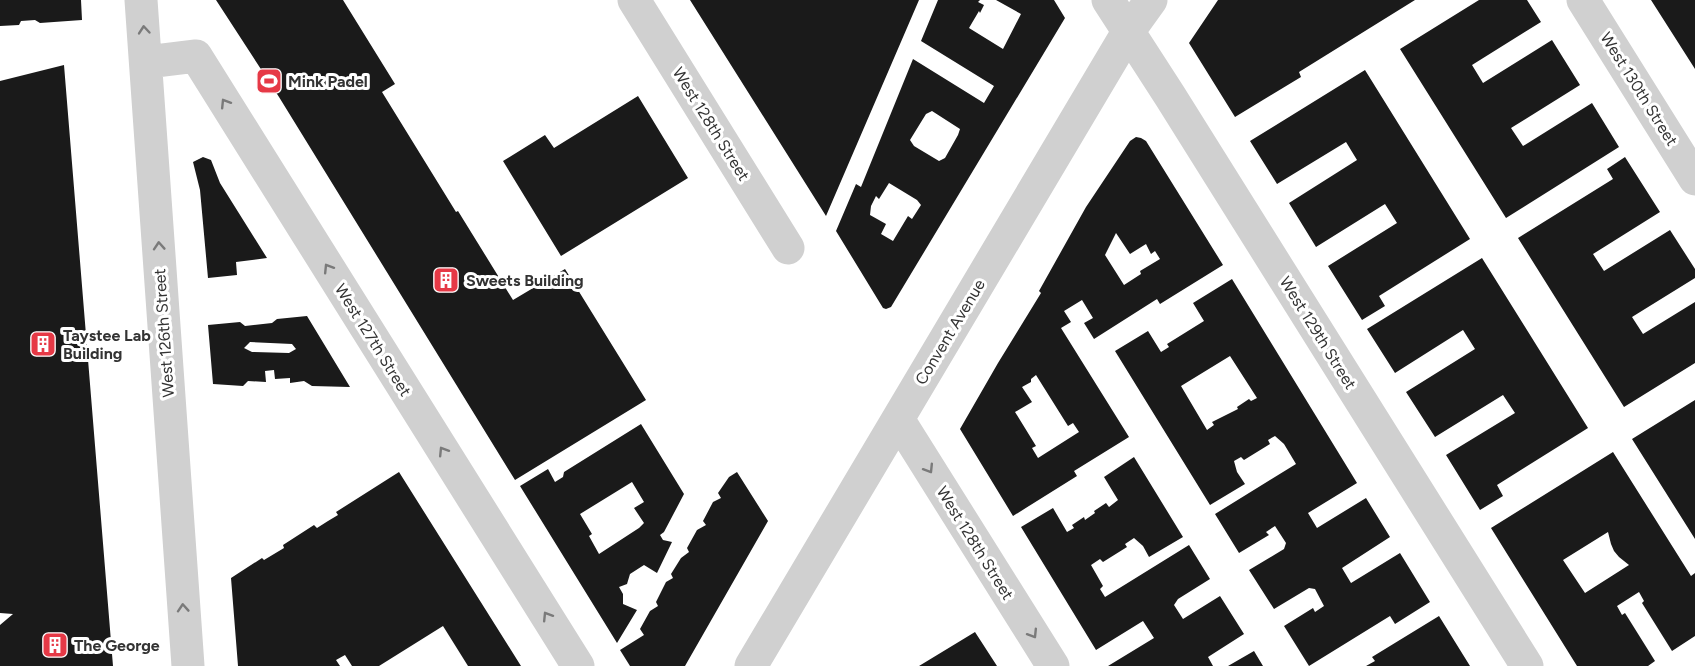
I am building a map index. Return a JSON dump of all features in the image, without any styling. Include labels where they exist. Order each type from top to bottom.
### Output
[{"type":"street","name":"West 126th Street","points":[[141,0],[188,666]]},
{"type":"street","name":"West 128th Street","points":[[634,0],[788,248]]},
{"type":"street","name":"West 129th Street","points":[[1108,0],[1527,666]]},
{"type":"street","name":"Convent Avenue","points":[[751,666],[1128,32],[1151,0]]},
{"type":"street","name":"West 130th Street","points":[[1583,0],[1695,179]]},
{"type":"street","name":"West 127th Street","points":[[147,62],[196,56],[578,666]]},
{"type":"street","name":"West 128th Street","points":[[898,419],[1053,666]]},
{"type":"building","points":[[0,0],[81,0],[82,20],[40,23],[35,20],[21,21],[19,25],[0,26]]},
{"type":"building","points":[[216,0],[343,0],[395,84],[382,92],[513,300],[565,269],[646,400],[515,480],[279,97]]},
{"type":"building","points":[[690,0],[919,0],[826,216]]},
{"type":"building","points":[[938,0],[980,0],[978,2],[984,5],[969,28],[1003,49],[1021,14],[996,0],[1054,0],[1065,18],[891,307],[886,309],[883,308],[836,231],[856,184],[861,187],[913,59],[984,103],[994,86],[921,41]],"holes":[[[932,111],[960,129],[945,158],[939,161],[914,146],[910,140],[926,114]],[[889,183],[917,200],[921,205],[912,219],[908,216],[893,241],[881,234],[886,224],[870,215],[876,196],[879,199]]]},
{"type":"building","points":[[1218,0],[1415,0],[1299,72],[1301,77],[1235,117],[1189,43]]},
{"type":"building","points":[[1479,0],[1527,0],[1541,22],[1472,65],[1483,83],[1552,40],[1580,85],[1511,128],[1523,146],[1592,103],[1619,147],[1506,218],[1400,49]]},
{"type":"building","points":[[1651,0],[1695,0],[1695,69]]},
{"type":"building","name":"Taystee Lab Building","points":[[64,65],[113,666],[0,666],[0,625],[13,614],[0,613],[0,81]]},
{"type":"building","points":[[1365,70],[1470,239],[1379,296],[1385,306],[1362,320],[1328,266],[1397,223],[1385,204],[1316,247],[1289,203],[1357,160],[1346,142],[1277,184],[1250,141]]},
{"type":"building","points":[[638,96],[688,178],[561,256],[503,161],[545,135],[554,148]]},
{"type":"building","points":[[1136,137],[1146,141],[1223,265],[1160,304],[1157,299],[1094,339],[1084,323],[1093,318],[1082,300],[1064,311],[1071,322],[1061,328],[1129,437],[1074,471],[1077,476],[1013,516],[960,429],[1041,293],[1039,291],[1086,207],[1130,141]],"holes":[[[1116,233],[1130,254],[1146,244],[1151,254],[1155,251],[1160,259],[1140,271],[1141,274],[1124,285],[1105,255]],[[1036,375],[1068,426],[1073,423],[1079,432],[1038,458],[1032,448],[1036,446],[1015,412],[1032,402],[1022,387],[1031,382]]]},
{"type":"building","points":[[203,157],[211,160],[220,183],[267,258],[236,262],[237,275],[208,278],[200,190],[193,162]]},
{"type":"building","points":[[1625,157],[1660,212],[1593,254],[1604,271],[1670,230],[1695,269],[1695,278],[1632,317],[1643,334],[1695,302],[1695,363],[1624,407],[1518,238],[1613,179],[1607,169]]},
{"type":"building","points":[[1482,258],[1588,428],[1497,485],[1503,496],[1480,510],[1446,455],[1515,413],[1503,395],[1435,437],[1406,392],[1475,349],[1463,330],[1395,373],[1367,329]]},
{"type":"building","points":[[1232,279],[1357,483],[1308,513],[1317,528],[1366,498],[1390,537],[1342,568],[1351,583],[1400,553],[1430,602],[1395,624],[1390,616],[1309,666],[1284,626],[1313,608],[1315,612],[1324,606],[1315,589],[1309,588],[1274,609],[1249,570],[1284,549],[1286,543],[1275,526],[1266,532],[1269,535],[1239,553],[1215,514],[1296,464],[1284,444],[1275,436],[1268,440],[1270,444],[1244,460],[1241,457],[1234,461],[1237,472],[1245,484],[1210,505],[1115,351],[1148,331],[1161,352],[1169,347],[1167,344],[1204,321],[1193,303]],"holes":[[[1230,356],[1257,398],[1251,401],[1249,399],[1237,407],[1238,409],[1212,422],[1214,425],[1207,430],[1181,386]]]},
{"type":"building","points":[[307,316],[350,387],[312,386],[304,381],[290,383],[290,378],[275,379],[274,370],[265,371],[266,382],[248,381],[243,386],[213,384],[208,325],[240,322],[245,326],[272,323],[277,319]],"holes":[[[250,342],[292,344],[296,349],[289,353],[252,352],[244,348]]]},
{"type":"building","points":[[1695,400],[1695,539],[1632,439]]},
{"type":"building","points":[[641,424],[684,494],[664,532],[660,535],[663,540],[672,542],[657,573],[644,565],[630,574],[627,584],[619,587],[623,594],[623,604],[637,610],[617,643],[520,486],[548,469],[555,482],[563,477],[564,472]],"holes":[[[632,482],[644,502],[634,508],[644,523],[599,554],[589,536],[592,534],[580,514]]]},
{"type":"building","points":[[1613,452],[1691,576],[1695,573],[1695,636],[1672,651],[1642,603],[1644,601],[1639,592],[1617,606],[1622,615],[1625,613],[1655,661],[1648,666],[1577,666],[1491,528]],"holes":[[[1608,532],[1611,544],[1619,557],[1629,565],[1585,593],[1563,560]]]},
{"type":"building","points":[[1134,457],[1183,537],[1149,557],[1143,546],[1134,538],[1125,544],[1127,547],[1103,562],[1100,559],[1091,565],[1103,586],[1100,589],[1105,597],[1189,545],[1210,579],[1178,599],[1174,605],[1183,619],[1220,596],[1244,634],[1208,657],[1213,666],[1108,666],[1154,638],[1143,621],[1096,650],[1021,527],[1053,508],[1067,532],[1074,528],[1072,525],[1084,517],[1085,520],[1106,503],[1109,507],[1118,500],[1104,477]]},
{"type":"building","points":[[399,472],[521,666],[468,666],[443,626],[379,666],[352,666],[345,655],[336,660],[340,666],[238,666],[231,578],[262,558],[264,560],[284,548],[283,545],[314,525],[317,528],[338,515],[336,512]]},
{"type":"building","points":[[737,472],[768,521],[685,666],[630,666],[620,650],[644,635],[640,629],[650,611],[658,606],[656,602],[666,582],[673,578],[671,574],[681,558],[689,552],[687,548],[697,530],[706,525],[703,521],[713,502],[721,498],[718,493],[729,477]]},
{"type":"building","points":[[1439,616],[1470,666],[1366,666],[1375,661],[1372,657]]},
{"type":"building","points":[[975,632],[997,666],[919,666]]},
{"type":"building","points":[[1254,651],[1263,666],[1228,666]]},
{"type":"place","name":"Mink Padel","points":[[269,81]]},
{"type":"place","name":"Sweets Building","points":[[446,280]]},
{"type":"place","name":"Taystee Lab Building","points":[[43,344]]},
{"type":"place","name":"The George","points":[[55,645]]}]
